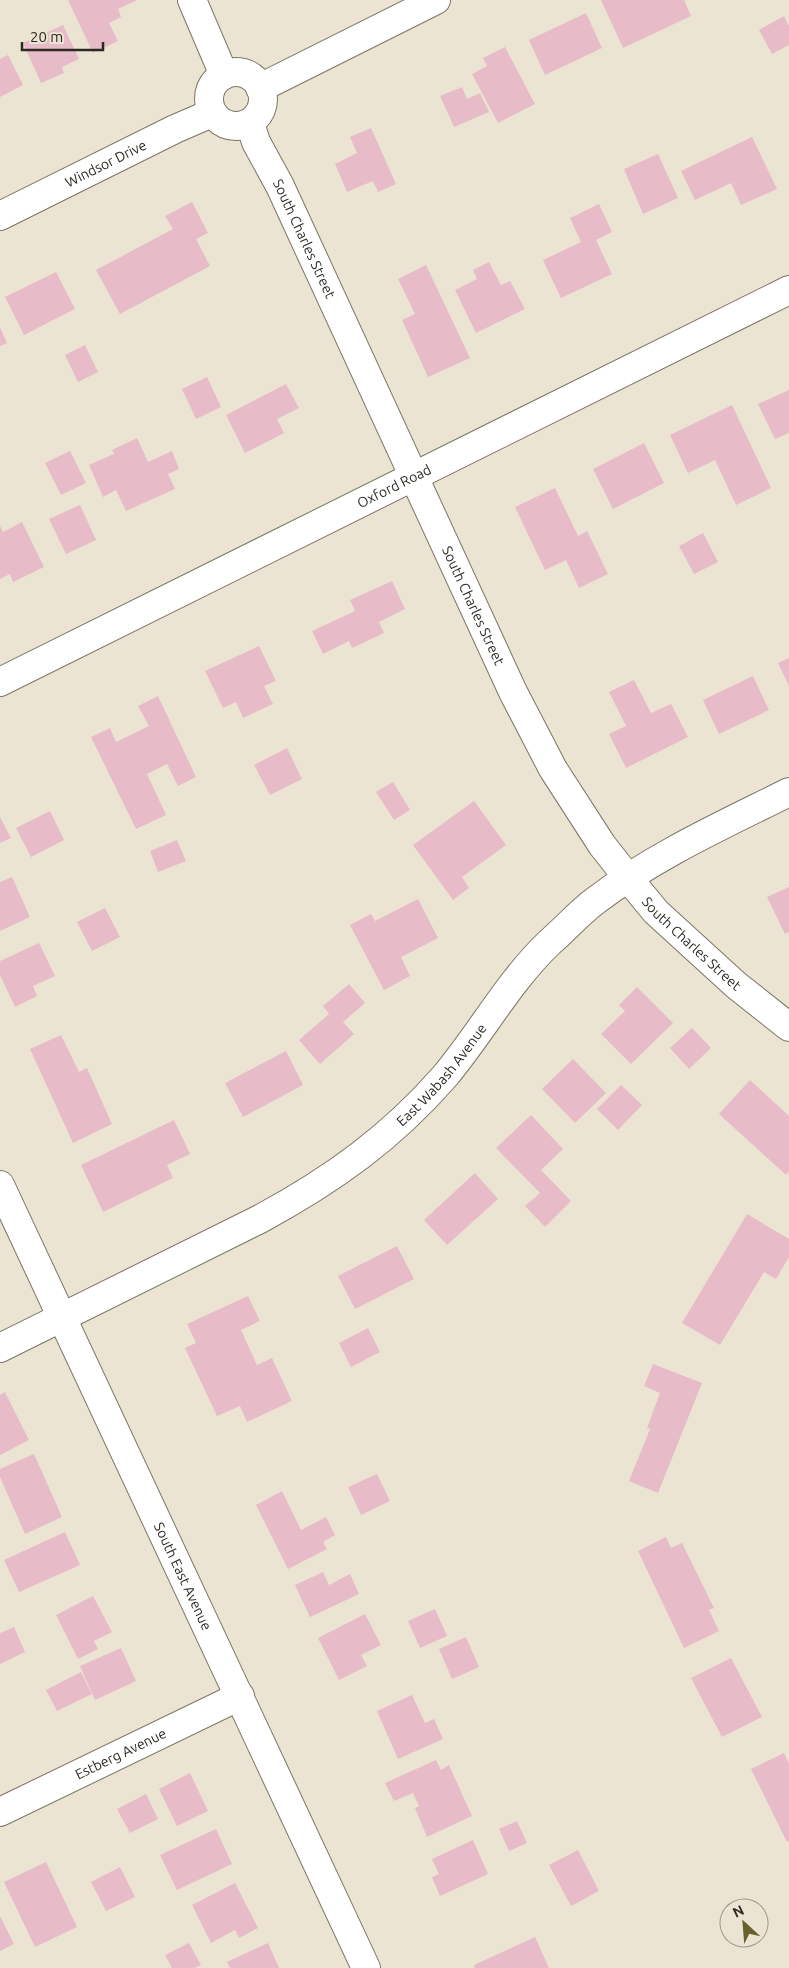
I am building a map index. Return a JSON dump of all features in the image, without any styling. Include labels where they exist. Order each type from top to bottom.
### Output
[{"type":"street","points":[[192,0],[224,75]]},
{"type":"street","points":[[260,88],[436,0]]},
{"type":"street","points":[[241,73],[249,76],[260,88],[263,95],[260,111],[250,123],[233,126],[218,120],[212,113],[209,96],[216,80],[224,75],[241,73]]},
{"type":"street","name":"Windsor Drive","points":[[0,216],[174,129],[212,113]]},
{"type":"street","name":"South Charles Street","points":[[250,123],[256,142],[280,186],[513,692],[553,769],[602,846],[656,912],[736,985],[789,1027]]},
{"type":"street","name":"Oxford Road","points":[[0,682],[789,290]]},
{"type":"street","name":"East Wabash Avenue","points":[[0,1348],[299,1198],[338,1173],[396,1127],[445,1076],[514,983],[548,944],[593,903],[628,878],[672,851],[789,792]]},
{"type":"street","name":"South East Avenue","points":[[0,1185],[366,1968]]},
{"type":"street","name":"Estberg Avenue","points":[[0,1812],[240,1696]]},
{"type":"building","points":[[68,0],[137,0],[118,9],[121,17],[109,23],[118,41],[93,53]]},
{"type":"building","points":[[601,0],[684,0],[691,16],[623,48]]},
{"type":"building","points":[[586,13],[602,48],[545,75],[529,40]]},
{"type":"building","points":[[784,16],[789,26],[789,45],[772,54],[759,30]]},
{"type":"building","points":[[63,25],[79,59],[62,67],[64,73],[41,83],[23,43]]},
{"type":"building","points":[[505,47],[535,104],[498,123],[472,74],[487,66],[483,58]]},
{"type":"building","points":[[8,55],[23,85],[0,97],[0,59]]},
{"type":"building","points":[[462,87],[467,99],[480,93],[489,112],[454,127],[440,96]]},
{"type":"building","points":[[371,128],[396,184],[378,192],[373,181],[347,192],[335,164],[357,153],[350,137]]},
{"type":"building","points":[[752,137],[777,189],[741,205],[731,183],[695,200],[681,171]]},
{"type":"building","points":[[658,154],[678,198],[643,214],[624,169]]},
{"type":"building","points":[[192,202],[208,233],[196,239],[210,266],[120,314],[96,270],[173,229],[165,216]]},
{"type":"building","points":[[599,204],[612,232],[596,240],[612,274],[561,298],[543,260],[581,242],[570,218]]},
{"type":"building","points":[[489,262],[501,285],[510,281],[525,309],[476,333],[455,290],[477,279],[473,270]]},
{"type":"building","points":[[426,265],[470,358],[428,377],[402,320],[415,314],[398,279]]},
{"type":"building","points":[[56,272],[75,309],[24,335],[5,297]]},
{"type":"building","points":[[0,327],[7,343],[0,346]]},
{"type":"building","points":[[85,345],[98,372],[78,382],[65,355]]},
{"type":"building","points":[[207,377],[221,407],[196,419],[182,389]]},
{"type":"building","points":[[286,384],[299,408],[277,419],[284,433],[245,453],[226,415]]},
{"type":"building","points":[[789,390],[789,433],[775,439],[758,404]]},
{"type":"building","points":[[732,405],[771,488],[736,505],[715,460],[688,473],[670,435]]},
{"type":"building","points":[[137,438],[148,462],[172,451],[179,469],[168,474],[175,489],[126,511],[116,490],[103,497],[89,465],[114,454],[112,450]]},
{"type":"building","points":[[644,443],[664,483],[613,509],[593,469]]},
{"type":"building","points":[[70,451],[86,483],[61,495],[45,463]]},
{"type":"building","points":[[555,488],[578,536],[587,531],[608,574],[579,588],[566,560],[545,570],[515,507]]},
{"type":"building","points":[[80,505],[96,540],[66,554],[49,519]]},
{"type":"building","points":[[22,522],[44,567],[13,582],[10,574],[0,579],[0,526],[3,532]]},
{"type":"building","points":[[703,533],[718,562],[694,574],[679,546]]},
{"type":"building","points":[[392,581],[405,609],[379,622],[384,633],[352,648],[349,641],[323,654],[312,631],[355,611],[350,600]]},
{"type":"building","points":[[259,646],[276,681],[264,686],[273,704],[243,718],[236,702],[223,708],[205,671]]},
{"type":"building","points":[[789,658],[789,686],[778,663]]},
{"type":"building","points":[[753,676],[769,710],[719,734],[703,700]]},
{"type":"building","points":[[634,680],[651,713],[671,704],[688,737],[626,768],[609,734],[626,726],[609,692]]},
{"type":"building","points":[[158,696],[196,777],[178,786],[167,764],[147,774],[166,815],[136,829],[91,737],[110,728],[116,742],[149,726],[138,706]]},
{"type":"building","points":[[287,748],[302,779],[270,795],[254,765]]},
{"type":"building","points":[[393,782],[410,810],[394,820],[376,792]]},
{"type":"building","points":[[474,801],[506,845],[462,877],[469,888],[453,900],[413,845]]},
{"type":"building","points":[[50,811],[64,840],[31,857],[16,828]]},
{"type":"building","points":[[0,817],[11,838],[0,843]]},
{"type":"building","points":[[177,840],[186,861],[158,872],[150,851]]},
{"type":"building","points":[[12,877],[30,917],[0,931],[0,882]]},
{"type":"building","points":[[789,887],[789,932],[785,934],[767,897]]},
{"type":"building","points":[[418,899],[438,938],[401,957],[410,976],[384,990],[350,925],[371,914],[375,921]]},
{"type":"building","points":[[105,908],[120,937],[92,951],[77,922]]},
{"type":"building","points":[[39,943],[55,976],[33,986],[37,996],[15,1007],[0,975],[0,961]]},
{"type":"building","points":[[349,984],[365,1003],[343,1022],[354,1034],[320,1064],[299,1040],[329,1014],[323,1006]]},
{"type":"building","points":[[637,987],[673,1023],[631,1064],[601,1034],[625,1011],[619,1005]]},
{"type":"building","points":[[692,1028],[711,1048],[689,1069],[670,1048]]},
{"type":"building","points":[[61,1035],[79,1072],[87,1068],[112,1124],[73,1143],[30,1049]]},
{"type":"building","points":[[286,1051],[303,1085],[243,1117],[225,1083]]},
{"type":"building","points":[[573,1059],[606,1093],[575,1123],[542,1089]]},
{"type":"building","points":[[750,1080],[789,1116],[789,1171],[786,1175],[719,1114]]},
{"type":"building","points":[[621,1085],[642,1105],[618,1130],[597,1109]]},
{"type":"building","points":[[531,1115],[563,1149],[541,1170],[571,1201],[545,1227],[525,1206],[540,1193],[496,1148]]},
{"type":"building","points":[[174,1120],[190,1154],[167,1165],[173,1178],[103,1212],[81,1165]]},
{"type":"building","points":[[475,1173],[498,1199],[447,1245],[424,1220]]},
{"type":"building","points":[[747,1214],[789,1239],[789,1257],[776,1279],[764,1272],[720,1345],[682,1323]]},
{"type":"building","points":[[397,1246],[414,1279],[355,1309],[338,1276]]},
{"type":"building","points":[[248,1296],[260,1321],[241,1330],[257,1365],[272,1358],[292,1401],[247,1422],[240,1406],[217,1416],[185,1348],[196,1343],[187,1324]]},
{"type":"building","points":[[368,1328],[380,1352],[351,1367],[339,1343]]},
{"type":"building","points":[[653,1364],[702,1383],[658,1493],[629,1481],[650,1429],[647,1428],[660,1393],[644,1386]]},
{"type":"building","points":[[5,1392],[29,1440],[0,1455],[0,1395]]},
{"type":"building","points":[[34,1454],[62,1517],[25,1534],[0,1477],[0,1469]]},
{"type":"building","points":[[377,1474],[390,1501],[361,1515],[348,1487]]},
{"type":"building","points":[[282,1491],[301,1530],[326,1517],[335,1535],[323,1542],[327,1549],[288,1569],[256,1505]]},
{"type":"building","points":[[65,1532],[80,1565],[19,1592],[4,1560]]},
{"type":"building","points":[[666,1537],[671,1548],[682,1543],[714,1608],[709,1610],[719,1631],[684,1648],[638,1551]]},
{"type":"building","points":[[323,1572],[329,1585],[350,1574],[359,1594],[310,1617],[295,1585]]},
{"type":"building","points":[[93,1596],[112,1632],[94,1641],[98,1649],[78,1659],[56,1615]]},
{"type":"building","points":[[435,1609],[447,1636],[420,1648],[408,1621]]},
{"type":"building","points":[[365,1614],[381,1645],[361,1655],[367,1666],[339,1680],[318,1638]]},
{"type":"building","points":[[14,1627],[25,1652],[0,1664],[0,1633]]},
{"type":"building","points":[[466,1637],[479,1667],[452,1679],[439,1649]]},
{"type":"building","points":[[121,1648],[136,1681],[95,1700],[80,1666]]},
{"type":"building","points":[[731,1658],[762,1717],[722,1737],[691,1678]]},
{"type":"building","points":[[81,1672],[92,1694],[57,1711],[46,1690]]},
{"type":"building","points":[[412,1695],[425,1723],[434,1719],[443,1739],[398,1759],[377,1711]]},
{"type":"building","points":[[784,1753],[789,1764],[789,1841],[787,1842],[751,1769]]},
{"type":"building","points":[[436,1760],[441,1770],[449,1765],[472,1816],[427,1837],[415,1808],[419,1806],[413,1793],[394,1801],[385,1783]]},
{"type":"building","points":[[190,1773],[208,1811],[177,1826],[159,1789]]},
{"type":"building","points":[[146,1794],[158,1819],[130,1833],[117,1809]]},
{"type":"building","points":[[517,1821],[527,1843],[509,1851],[499,1829]]},
{"type":"building","points":[[216,1829],[232,1864],[177,1890],[160,1855]]},
{"type":"building","points":[[473,1840],[488,1874],[440,1896],[432,1877],[439,1874],[432,1859]]},
{"type":"building","points":[[578,1850],[599,1891],[571,1906],[549,1865]]},
{"type":"building","points":[[46,1862],[77,1927],[35,1947],[4,1882]]},
{"type":"building","points":[[120,1867],[135,1897],[106,1911],[91,1882]]},
{"type":"building","points":[[235,1883],[258,1928],[239,1938],[235,1930],[211,1943],[192,1905]]},
{"type":"building","points":[[0,1916],[14,1944],[0,1951]]},
{"type":"building","points":[[535,1937],[549,1968],[475,1968],[474,1965]]},
{"type":"building","points":[[189,1943],[201,1965],[195,1968],[172,1968],[165,1955]]},
{"type":"building","points":[[268,1943],[279,1968],[230,1968],[227,1962]]}]
